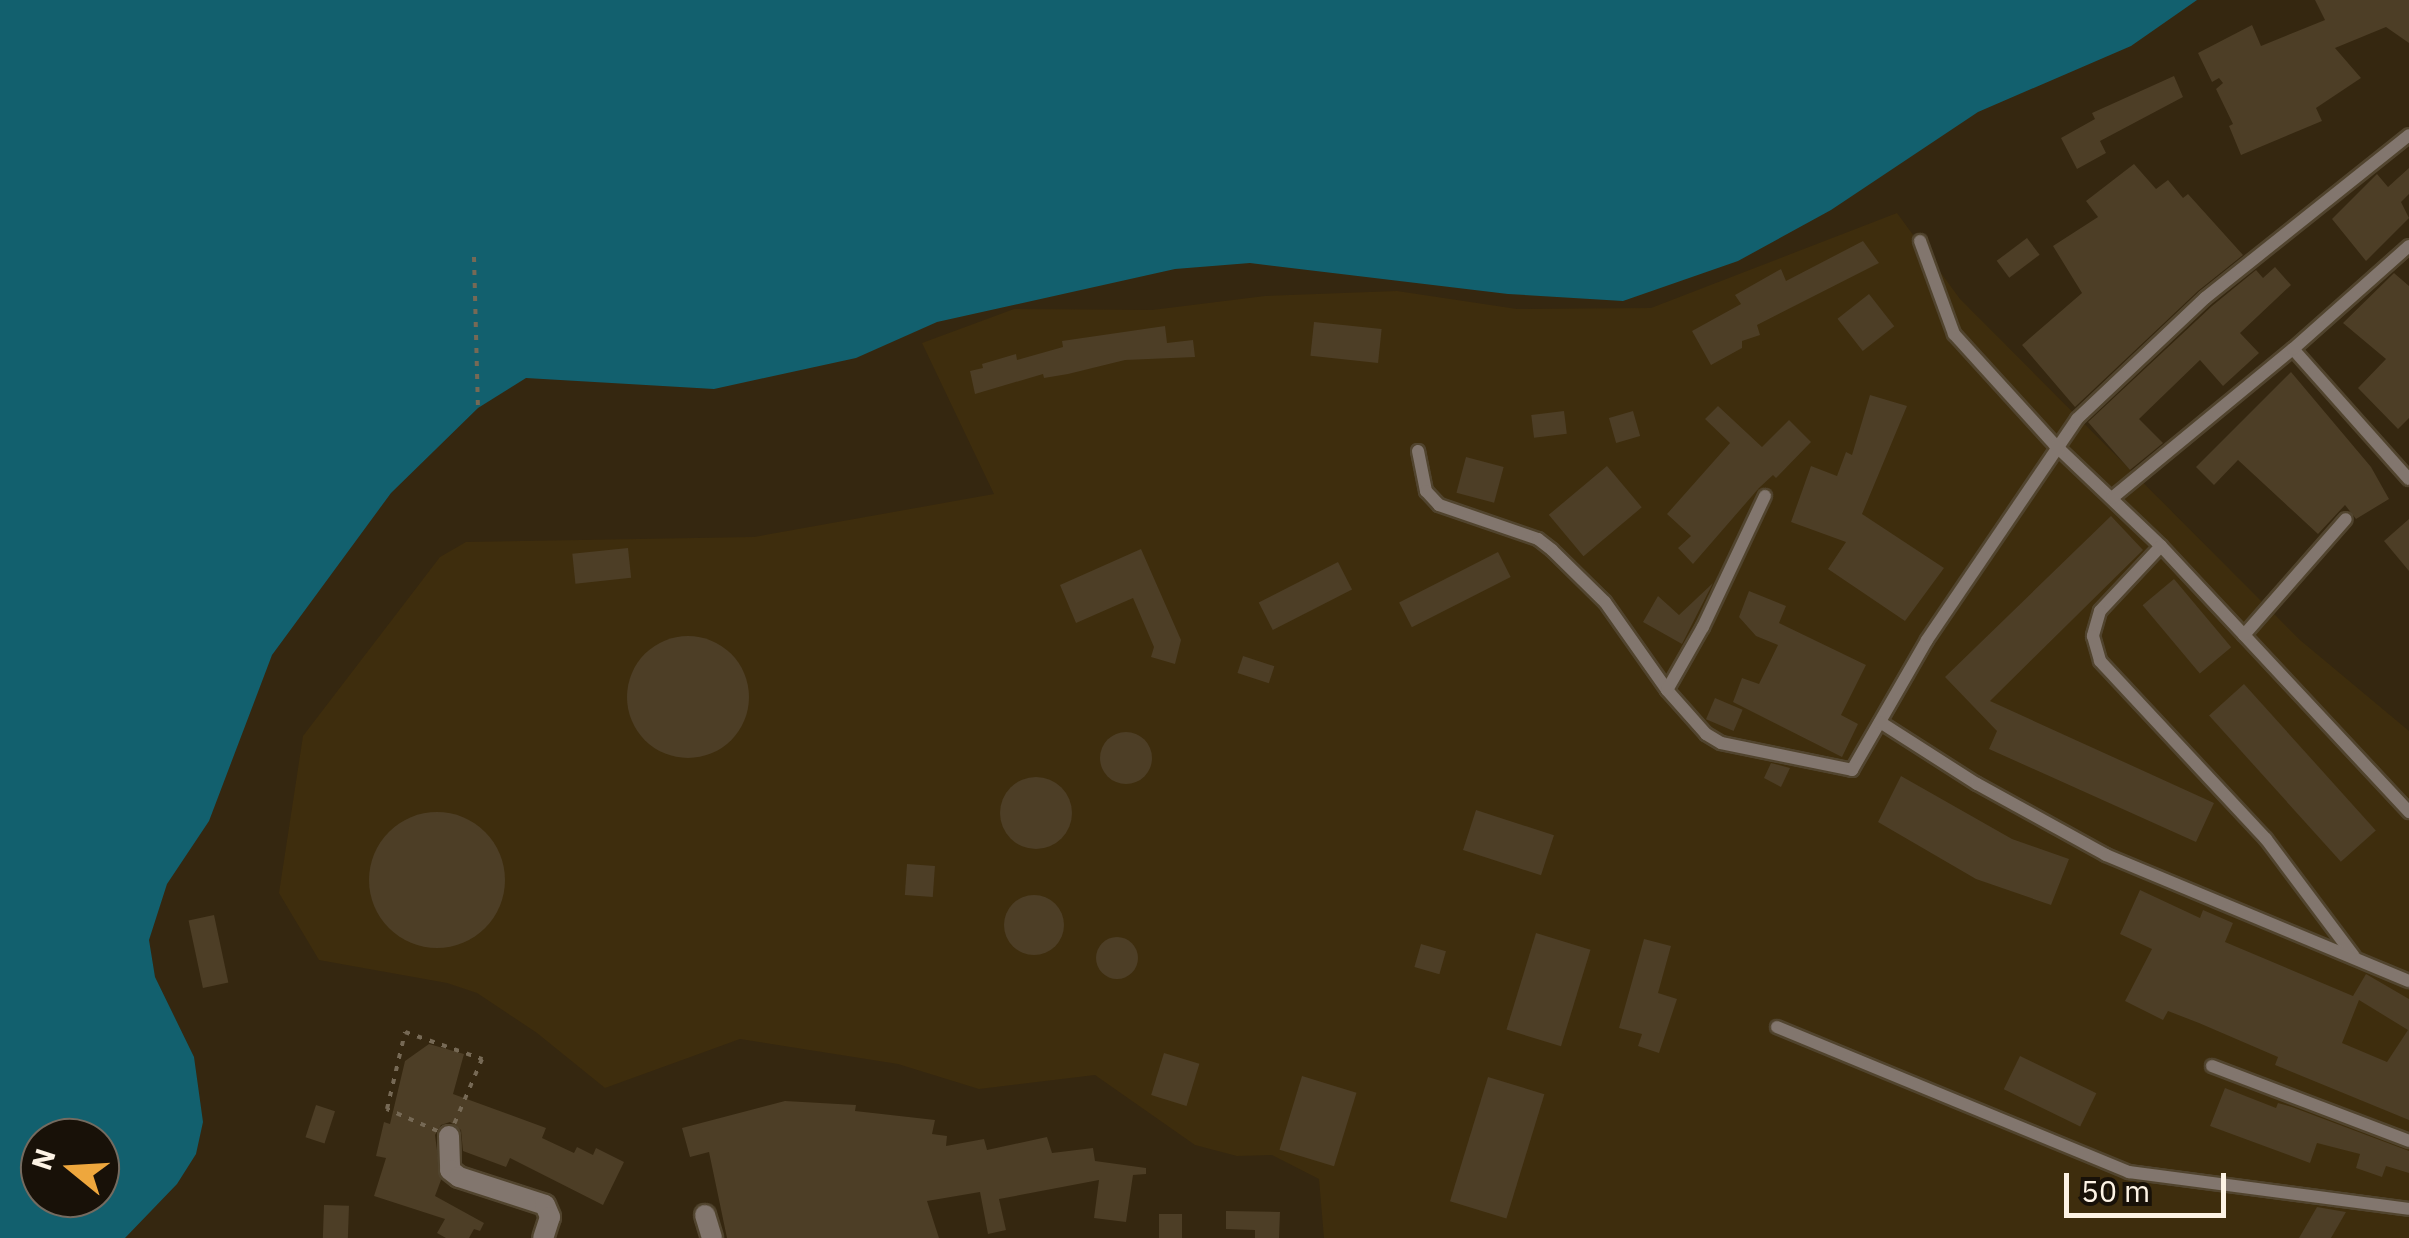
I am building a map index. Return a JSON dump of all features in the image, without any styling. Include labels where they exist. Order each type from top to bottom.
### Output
[{"type":"street","points":[[449,1136],[450,1170],[459,1177],[546,1206],[550,1217],[543,1238]]},
{"type":"street","points":[[705,1215],[712,1238]]},
{"type":"lane","points":[[1418,450],[1426,491],[1439,505],[1538,539],[1552,550],[1606,602],[1667,690],[1706,734],[1721,742],[1852,770],[1927,640],[2055,445],[2077,419],[2205,298],[2409,135]]},
{"type":"lane","points":[[1920,241],[1954,334],[2055,445],[2161,546],[2409,812]]},
{"type":"lane","points":[[2112,498],[2406,253]]},
{"type":"lane","points":[[2293,349],[2409,479]]},
{"type":"lane","points":[[1667,690],[1704,627],[1765,496]]},
{"type":"lane","points":[[2244,635],[2346,519]]},
{"type":"lane","points":[[2161,546],[2100,611],[2092,636],[2100,661],[2266,839],[2355,958]]},
{"type":"lane","points":[[1880,722],[1977,784],[2106,855],[2409,981]]},
{"type":"lane","points":[[1777,1027],[2129,1172],[2409,1208]]},
{"type":"lane","points":[[2212,1066],[2409,1141]]},
{"type":"path","points":[[474,257],[478,408]]},
{"type":"path","points":[[405,1032],[482,1059],[449,1136],[386,1109],[405,1032]]},
{"type":"shaded area","points":[[1897,213],[1960,299],[2300,640],[2409,731],[2409,1238],[1324,1238],[1319,1179],[1272,1155],[1237,1156],[1195,1145],[1095,1075],[979,1089],[898,1064],[740,1039],[605,1088],[537,1033],[477,993],[447,983],[319,960],[279,893],[303,736],[440,557],[466,542],[754,537],[994,494],[922,343],[1014,309],[1152,310],[1265,296],[1397,291],[1517,309],[1651,308]]},
{"type":"water","points":[[0,0],[2197,0],[2131,46],[1978,112],[1831,210],[1738,261],[1623,301],[1508,294],[1250,263],[1175,269],[937,322],[856,358],[714,389],[526,378],[478,408],[391,493],[272,655],[209,821],[167,884],[149,940],[155,977],[194,1057],[203,1122],[196,1154],[177,1184],[125,1238],[0,1238]]},
{"type":"building","points":[[2315,0],[2409,0],[2409,43],[2386,27],[2335,48],[2361,78],[2316,108],[2322,121],[2241,155],[2229,126],[2233,124],[2216,89],[2223,83],[2219,78],[2212,82],[2198,53],[2252,25],[2261,46],[2325,20]]},
{"type":"building","points":[[2174,76],[2183,97],[2100,141],[2106,153],[2077,169],[2061,138],[2095,119],[2092,113]]},
{"type":"building","points":[[2134,164],[2156,189],[2168,180],[2183,198],[2188,194],[2243,255],[2198,291],[2075,407],[2022,345],[2082,293],[2053,246],[2098,217],[2086,201]]},
{"type":"building","points":[[2409,168],[2409,194],[2401,202],[2409,218],[2366,261],[2332,219],[2377,174],[2388,187]]},
{"type":"building","points":[[2027,238],[2040,255],[2009,278],[1997,261]]},
{"type":"building","points":[[1863,241],[1879,263],[1757,325],[1760,335],[1742,341],[1742,348],[1711,365],[1692,331],[1741,304],[1735,295],[1781,269],[1786,281]]},
{"type":"building","points":[[2275,267],[2291,285],[2240,333],[2259,353],[2223,386],[2200,360],[2139,419],[2163,443],[2130,470],[2088,422],[2212,306],[2256,270],[2263,278]]},
{"type":"building","points":[[2394,273],[2409,286],[2409,418],[2398,429],[2358,388],[2386,359],[2343,323]]},
{"type":"building","points":[[1869,294],[1894,326],[1863,351],[1837,319]]},
{"type":"building","points":[[1314,322],[1382,329],[1378,363],[1310,356]]},
{"type":"building","points":[[1165,326],[1167,343],[1193,340],[1195,357],[1125,360],[1068,374],[1044,378],[1043,374],[975,394],[970,371],[983,368],[982,364],[1016,354],[1017,360],[1063,347],[1062,341]]},
{"type":"building","points":[[2291,372],[2371,467],[2389,499],[2356,519],[2345,505],[2318,534],[2238,460],[2214,485],[2196,467]]},
{"type":"building","points":[[1870,395],[1907,406],[1862,514],[1944,568],[1905,621],[1828,569],[1846,542],[1791,522],[1811,466],[1837,476],[1846,452],[1852,455]]},
{"type":"building","points":[[1718,406],[1762,447],[1789,420],[1811,442],[1776,478],[1773,475],[1759,488],[1693,564],[1678,548],[1691,536],[1667,514],[1730,443],[1705,419]]},
{"type":"building","points":[[1564,411],[1567,434],[1534,438],[1531,415]]},
{"type":"building","points":[[1633,411],[1640,436],[1616,443],[1609,418]]},
{"type":"building","points":[[1466,457],[1504,467],[1494,503],[1456,493]]},
{"type":"building","points":[[1607,466],[1642,507],[1583,556],[1549,515]]},
{"type":"building","points":[[2111,516],[2143,550],[1990,701],[2214,803],[2196,842],[1989,749],[1997,731],[1945,677]]},
{"type":"building","points":[[2409,519],[2409,571],[2384,541]]},
{"type":"building","points":[[628,548],[631,578],[575,584],[572,554]]},
{"type":"building","points":[[1141,549],[1181,640],[1175,664],[1151,657],[1154,647],[1133,598],[1076,623],[1060,585]]},
{"type":"building","points":[[1498,552],[1511,577],[1412,627],[1399,602]]},
{"type":"building","points":[[1338,562],[1352,590],[1273,630],[1259,602]]},
{"type":"building","points":[[2174,579],[2231,647],[2200,674],[2143,605]]},
{"type":"building","points":[[1713,583],[1682,644],[1643,622],[1658,596],[1679,615]]},
{"type":"building","points":[[1749,591],[1786,606],[1779,623],[1866,665],[1841,715],[1858,724],[1842,757],[1733,702],[1742,678],[1759,684],[1778,645],[1756,636],[1739,617]]},
{"type":"building","points":[[688,636],[711,641],[731,654],[744,674],[749,697],[744,720],[731,740],[711,753],[688,758],[665,753],[645,740],[632,720],[627,697],[632,674],[645,654],[665,641]]},
{"type":"building","points":[[1243,656],[1274,666],[1269,683],[1237,673]]},
{"type":"building","points":[[2244,684],[2376,830],[2341,862],[2209,715]]},
{"type":"building","points":[[1715,698],[1743,710],[1734,731],[1706,719]]},
{"type":"building","points":[[1126,732],[1144,740],[1152,758],[1144,776],[1126,784],[1108,776],[1100,758],[1108,740]]},
{"type":"building","points":[[1771,763],[1790,768],[1781,787],[1764,778]]},
{"type":"building","points":[[1901,776],[2012,839],[2069,859],[2051,905],[1976,879],[1878,822]]},
{"type":"building","points":[[1036,777],[1062,787],[1072,813],[1062,839],[1036,849],[1010,839],[1000,813],[1010,787]]},
{"type":"building","points":[[1476,810],[1554,835],[1541,875],[1463,850]]},
{"type":"building","points":[[437,812],[463,817],[485,832],[500,854],[505,880],[500,906],[485,928],[463,943],[437,948],[411,943],[389,928],[374,906],[369,880],[374,854],[389,832],[411,817]]},
{"type":"building","points":[[907,864],[935,866],[933,897],[905,895]]},
{"type":"building","points":[[2140,890],[2200,918],[2203,910],[2233,923],[2225,942],[2353,996],[2366,974],[2409,999],[2409,1120],[2275,1065],[2278,1057],[2199,1023],[2168,1011],[2163,1020],[2125,1001],[2152,949],[2120,934]],"holes":[[[2359,1000],[2408,1030],[2387,1062],[2342,1043]]]},
{"type":"building","points":[[1034,895],[1055,904],[1064,925],[1055,946],[1034,955],[1013,946],[1004,925],[1013,904]]},
{"type":"building","points":[[214,915],[228,982],[203,988],[189,920]]},
{"type":"building","points":[[1536,933],[1591,950],[1561,1046],[1506,1030]]},
{"type":"building","points":[[1117,937],[1132,943],[1138,958],[1132,973],[1117,979],[1102,973],[1096,958],[1102,943]]},
{"type":"building","points":[[1644,939],[1671,946],[1658,993],[1677,999],[1659,1053],[1638,1046],[1642,1034],[1619,1028]]},
{"type":"building","points":[[1421,944],[1446,951],[1439,974],[1414,967]]},
{"type":"building","points":[[429,1044],[464,1054],[453,1094],[546,1128],[542,1138],[574,1153],[577,1147],[593,1155],[596,1148],[624,1162],[603,1205],[510,1158],[506,1167],[463,1151],[461,1130],[450,1122],[441,1125],[435,1135],[441,1180],[435,1196],[484,1223],[480,1231],[474,1229],[469,1238],[446,1238],[437,1233],[445,1219],[374,1196],[386,1158],[376,1156],[384,1122],[390,1124],[405,1061]]},
{"type":"building","points":[[1164,1053],[1199,1064],[1187,1106],[1151,1095]]},
{"type":"building","points":[[2020,1056],[2096,1093],[2080,1127],[2004,1089]]},
{"type":"building","points":[[1302,1076],[1357,1093],[1334,1166],[1279,1150]]},
{"type":"building","points":[[1488,1077],[1544,1094],[1506,1219],[1450,1201]]},
{"type":"building","points":[[2225,1088],[2276,1108],[2278,1103],[2292,1107],[2409,1151],[2409,1173],[2386,1166],[2382,1177],[2356,1168],[2360,1154],[2317,1143],[2310,1163],[2210,1126]]},
{"type":"building","points":[[785,1101],[856,1105],[855,1111],[935,1120],[932,1134],[947,1136],[946,1146],[984,1139],[987,1150],[1047,1137],[1052,1153],[1093,1148],[1095,1161],[1146,1168],[1146,1174],[1133,1175],[1126,1222],[1094,1218],[1099,1180],[999,1199],[1006,1230],[988,1234],[980,1192],[927,1201],[939,1238],[727,1238],[709,1152],[690,1157],[682,1128]]},
{"type":"building","points":[[316,1105],[335,1111],[325,1144],[305,1137]]},
{"type":"building","points":[[324,1205],[349,1206],[348,1238],[323,1238]]},
{"type":"building","points":[[2317,1207],[2346,1212],[2331,1238],[2299,1238]]},
{"type":"building","points":[[1226,1211],[1280,1212],[1279,1238],[1255,1238],[1255,1230],[1226,1229]]},
{"type":"building","points":[[1159,1214],[1182,1214],[1182,1238],[1159,1238]]}]
